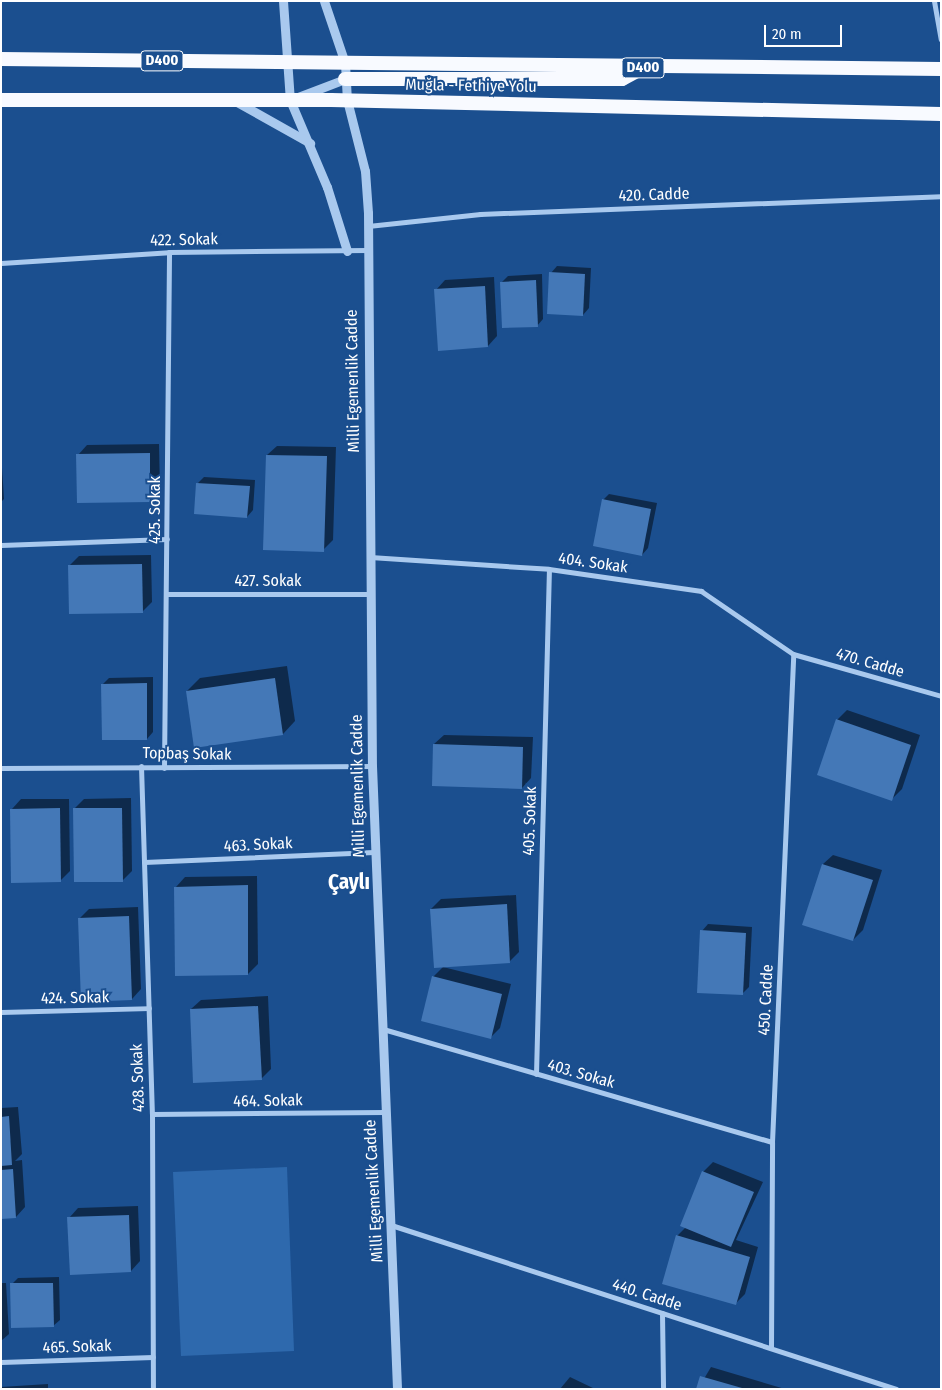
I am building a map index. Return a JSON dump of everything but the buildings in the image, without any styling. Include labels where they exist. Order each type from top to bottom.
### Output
[{"type":"highway","name":"Muğla - Fethiye Yolu","points":[[1,59],[642,68],[941,69]]},
{"type":"highway","points":[[345,79],[622,79],[642,68]]},
{"type":"highway","name":"Muğla - Fethiye Yolu","points":[[1,100],[347,100],[941,114]]},
{"type":"street","points":[[283,1],[290,62],[290,100],[310,144],[347,251]]},
{"type":"street","name":"Milli Egemenlik Cadde","points":[[324,1],[345,63],[347,100],[366,171],[368,213],[370,594],[374,852],[397,1389]]},
{"type":"street","points":[[934,1],[941,39]]},
{"type":"street","points":[[290,100],[345,79]]},
{"type":"street","points":[[232,100],[310,144]]},
{"type":"street","name":"420. Cadde","points":[[368,226],[480,214],[941,196]]},
{"type":"street","name":"422. Sokak","points":[[1,263],[169,252],[368,250]]},
{"type":"street","name":"425. Sokak","points":[[164,768],[169,252]]},
{"type":"street","points":[[1,545],[167,539]]},
{"type":"street","name":"404. Sokak","points":[[370,557],[549,569],[701,591],[793,654]]},
{"type":"street","name":"405. Sokak","points":[[536,1074],[549,569]]},
{"type":"street","name":"427. Sokak","points":[[166,594],[370,594]]},
{"type":"street","name":"470. Cadde","points":[[793,654],[941,696]]},
{"type":"street","name":"450. Cadde","points":[[770,1348],[772,1142],[793,654]]},
{"type":"street","name":"428. Sokak","points":[[141,766],[152,1114],[154,1389]]},
{"type":"street","name":"Topbaş Sokak","points":[[1,768],[372,766]]},
{"type":"street","name":"463. Sokak","points":[[144,862],[374,852]]},
{"type":"street","name":"424. Sokak","points":[[1,1012],[149,1008]]},
{"type":"street","name":"403. Sokak","points":[[383,1029],[772,1142]]},
{"type":"street","name":"464. Sokak","points":[[152,1114],[385,1112]]},
{"type":"street","name":"440. Cadde","points":[[391,1225],[896,1389]]},
{"type":"street","points":[[662,1313],[663,1389]]},
{"type":"street","name":"465. Sokak","points":[[1,1362],[153,1357]]},
{"type":"shaded area","points":[[287,1167],[294,1351],[181,1356],[173,1172]]},
{"type":"district","name":"Çaylı","points":[[349,882]]}]
